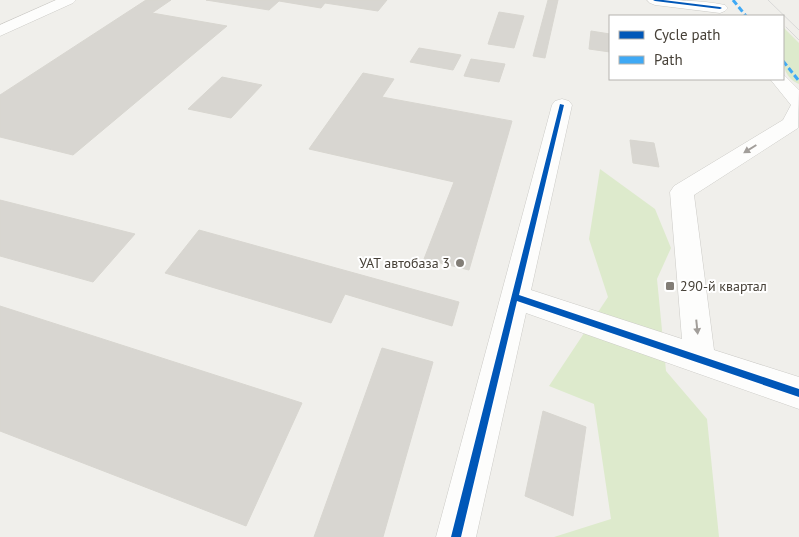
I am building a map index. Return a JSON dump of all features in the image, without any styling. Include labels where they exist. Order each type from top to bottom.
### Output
[{"type":"street","points":[[0,31],[68,0]]},
{"type":"street","points":[[655,0],[721,8]]},
{"type":"street","points":[[700,361],[682,192],[797,118],[779,80]]},
{"type":"street","points":[[456,537],[562,105]]},
{"type":"street","points":[[515,297],[799,394]]},
{"type":"green space","points":[[784,28],[799,43],[799,84],[787,74],[784,67]]},
{"type":"green space","points":[[600,169],[655,209],[671,248],[657,279],[666,371],[707,419],[719,537],[554,537],[611,519],[594,404],[549,386],[608,297],[589,239]]},
{"type":"building","points":[[146,0],[171,0],[152,13],[227,26],[73,155],[0,137],[0,95]]},
{"type":"building","points":[[206,0],[387,0],[378,11],[325,3],[321,8],[279,1],[269,10]]},
{"type":"building","points":[[548,0],[558,0],[545,58],[533,56]]},
{"type":"building","points":[[499,12],[524,16],[514,48],[488,44]]},
{"type":"building","points":[[591,31],[609,34],[609,52],[589,49]]},
{"type":"building","points":[[419,48],[461,55],[453,70],[410,62]]},
{"type":"building","points":[[471,59],[505,64],[499,82],[464,76]]},
{"type":"building","points":[[363,73],[394,79],[382,97],[512,121],[469,270],[424,259],[454,182],[309,149]]},
{"type":"building","points":[[222,77],[262,85],[231,118],[188,109]]},
{"type":"building","points":[[630,140],[654,143],[659,167],[633,163]]},
{"type":"building","points":[[0,200],[135,234],[93,282],[0,256]]},
{"type":"building","points":[[199,230],[459,302],[452,326],[345,294],[331,323],[165,273]]},
{"type":"building","points":[[0,306],[302,403],[246,526],[0,431]]},
{"type":"building","points":[[382,348],[433,362],[383,537],[314,537]]},
{"type":"building","points":[[543,411],[586,427],[573,516],[525,496]]},
{"type":"tram line","points":[[768,0],[784,15]]},
{"type":"tram line","points":[[784,15],[799,30]]},
{"type":"tram line","points":[[786,27],[799,40]]},
{"type":"marked path","points":[[733,0],[745,15]]},
{"type":"marked path","points":[[784,62],[799,81]]},
{"type":"cycle path","points":[[655,0],[720,8]]},
{"type":"cycle path","points":[[456,537],[562,105]]},
{"type":"cycle path","points":[[515,297],[799,393]]},
{"type":"place","name":"УАТ автобаза 3","points":[[460,263]]},
{"type":"place","name":"290-й квартал","points":[[670,286]]}]
